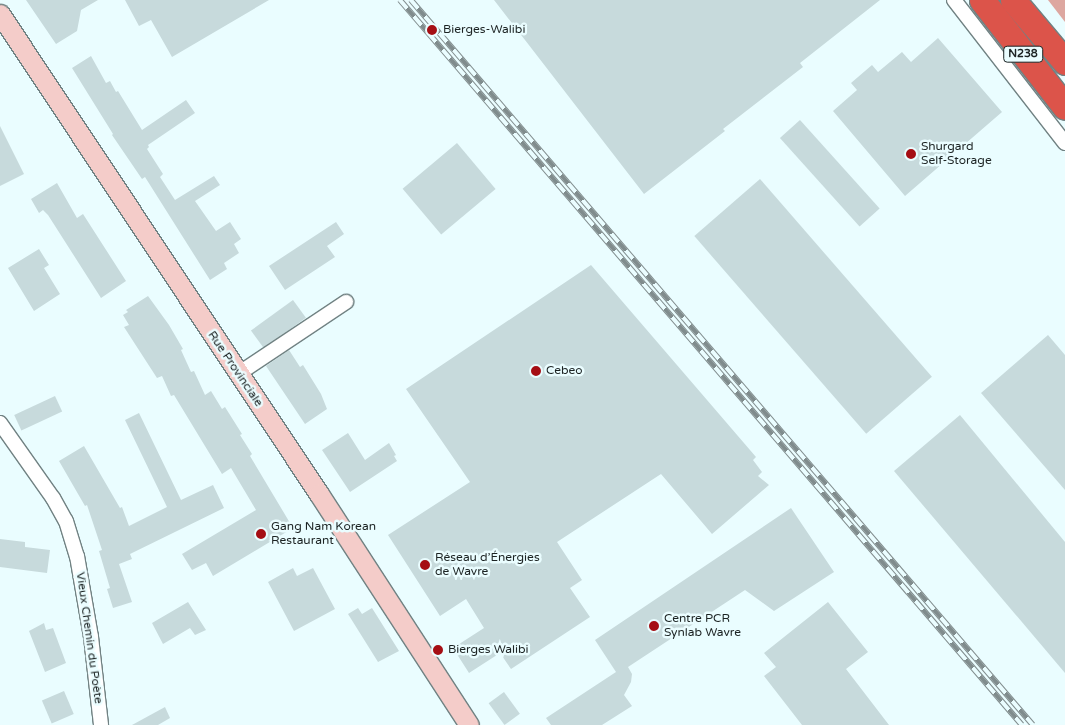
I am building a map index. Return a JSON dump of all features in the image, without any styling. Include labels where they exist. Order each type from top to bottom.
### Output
[{"type":"highway","name":"N238","points":[[982,0],[1065,107]]},
{"type":"highway","name":"N238","points":[[1013,0],[1065,62]]},
{"type":"highway","points":[[1035,0],[1065,38]]},
{"type":"main road","name":"Rue Provinciale","points":[[0,14],[469,725]]},
{"type":"street","points":[[954,0],[1065,143]]},
{"type":"street","points":[[238,374],[346,302]]},
{"type":"street","name":"Vieux Chemin du Poète","points":[[0,423],[52,498],[66,522],[78,556],[91,637],[100,725]]},
{"type":"shaded area","points":[[1048,0],[1065,0],[1065,22]]},
{"type":"building","points":[[26,0],[98,0],[81,10],[77,31],[56,44]]},
{"type":"building","points":[[125,0],[269,0],[172,57],[151,20],[139,26]]},
{"type":"building","points":[[494,0],[880,0],[800,63],[803,67],[644,194]]},
{"type":"building","name":"Shurgard Self-Storage","points":[[938,38],[1002,112],[905,196],[833,111],[857,90],[851,83],[872,65],[878,72],[902,52],[911,62]]},
{"type":"building","points":[[91,56],[106,83],[110,81],[116,92],[118,91],[142,130],[186,100],[195,113],[148,145],[147,149],[163,174],[160,177],[175,200],[214,176],[220,185],[195,201],[216,231],[230,222],[241,239],[234,244],[239,253],[224,263],[227,269],[210,280],[145,177],[142,179],[112,135],[72,68]]},
{"type":"building","points":[[800,120],[880,208],[860,227],[780,138]]},
{"type":"building","points":[[0,126],[24,174],[0,186]]},
{"type":"building","points":[[457,143],[496,189],[441,235],[403,189]]},
{"type":"building","points":[[760,179],[932,377],[866,434],[694,236]]},
{"type":"building","points":[[57,183],[77,218],[83,214],[126,281],[101,298],[48,215],[43,210],[39,213],[31,199]]},
{"type":"building","points":[[336,222],[344,234],[327,246],[335,257],[285,290],[269,266]]},
{"type":"building","points":[[39,249],[49,265],[44,268],[60,294],[34,311],[8,268]]},
{"type":"building","points":[[591,265],[756,457],[753,460],[762,472],[758,476],[769,485],[712,534],[661,474],[557,542],[582,580],[570,588],[590,617],[511,669],[500,653],[469,673],[453,648],[484,628],[466,599],[440,616],[388,535],[470,482],[406,389]]},
{"type":"building","points":[[148,296],[169,325],[183,349],[181,350],[191,372],[194,371],[205,395],[211,391],[222,409],[225,407],[242,434],[240,435],[252,454],[250,456],[293,528],[213,576],[206,563],[192,570],[182,554],[256,510],[231,468],[222,474],[174,395],[171,396],[162,376],[157,378],[124,327],[129,325],[123,315],[128,312],[126,310]]},
{"type":"building","points":[[293,300],[306,318],[264,348],[251,331]]},
{"type":"building","points":[[1048,335],[1065,355],[1065,490],[981,393]]},
{"type":"building","points":[[289,350],[300,367],[303,365],[321,394],[327,409],[305,424],[266,366]]},
{"type":"building","points":[[55,396],[62,411],[21,430],[14,415]]},
{"type":"building","points":[[139,413],[181,500],[213,485],[224,508],[130,554],[132,559],[119,564],[132,602],[113,608],[107,589],[110,588],[99,551],[102,550],[87,505],[85,506],[59,461],[84,446],[120,508],[122,507],[129,526],[167,507],[125,420]]},
{"type":"building","points":[[960,415],[1065,542],[1065,673],[894,471]]},
{"type":"building","points":[[348,433],[365,460],[389,443],[396,455],[394,456],[397,461],[350,492],[322,450]]},
{"type":"building","name":"Centre PCR Synlab Wavre","points":[[791,508],[834,572],[774,611],[745,590],[628,667],[632,674],[631,682],[624,695],[632,706],[602,725],[551,725],[546,718],[616,672],[595,640]]},
{"type":"building","points":[[0,539],[25,542],[25,547],[50,550],[47,573],[0,567]]},
{"type":"building","points":[[293,568],[297,576],[313,568],[335,609],[294,631],[268,582]]},
{"type":"building","points":[[188,602],[206,630],[195,635],[190,628],[163,644],[152,623]]},
{"type":"building","points":[[828,602],[868,652],[846,669],[889,725],[802,725],[764,676],[776,667],[764,653]]},
{"type":"building","points":[[358,608],[362,614],[372,608],[399,651],[378,662],[348,614]]},
{"type":"building","points":[[44,623],[46,630],[53,628],[66,663],[45,672],[29,631]]},
{"type":"building","points":[[64,691],[74,714],[52,723],[42,700]]},
{"type":"building","points":[[504,692],[520,714],[504,725],[489,703]]},
{"type":"building","points":[[165,707],[170,718],[158,725],[132,725]]},
{"type":"railway","points":[[400,0],[1022,725]]},
{"type":"railway","points":[[411,0],[1033,725]]},
{"type":"place","name":"Bierges-Walibi","points":[[432,30]]},
{"type":"place","name":"Shurgard Self-Storage","points":[[911,154]]},
{"type":"place","name":"Cebeo","points":[[536,371]]},
{"type":"place","name":"Gang Nam Korean Restaurant","points":[[261,534]]},
{"type":"place","name":"Réseau d’Énergies de Wavre","points":[[425,565]]},
{"type":"place","name":"Centre PCR Synlab Wavre","points":[[654,626]]},
{"type":"place","name":"Bierges Walibi","points":[[438,650]]}]
